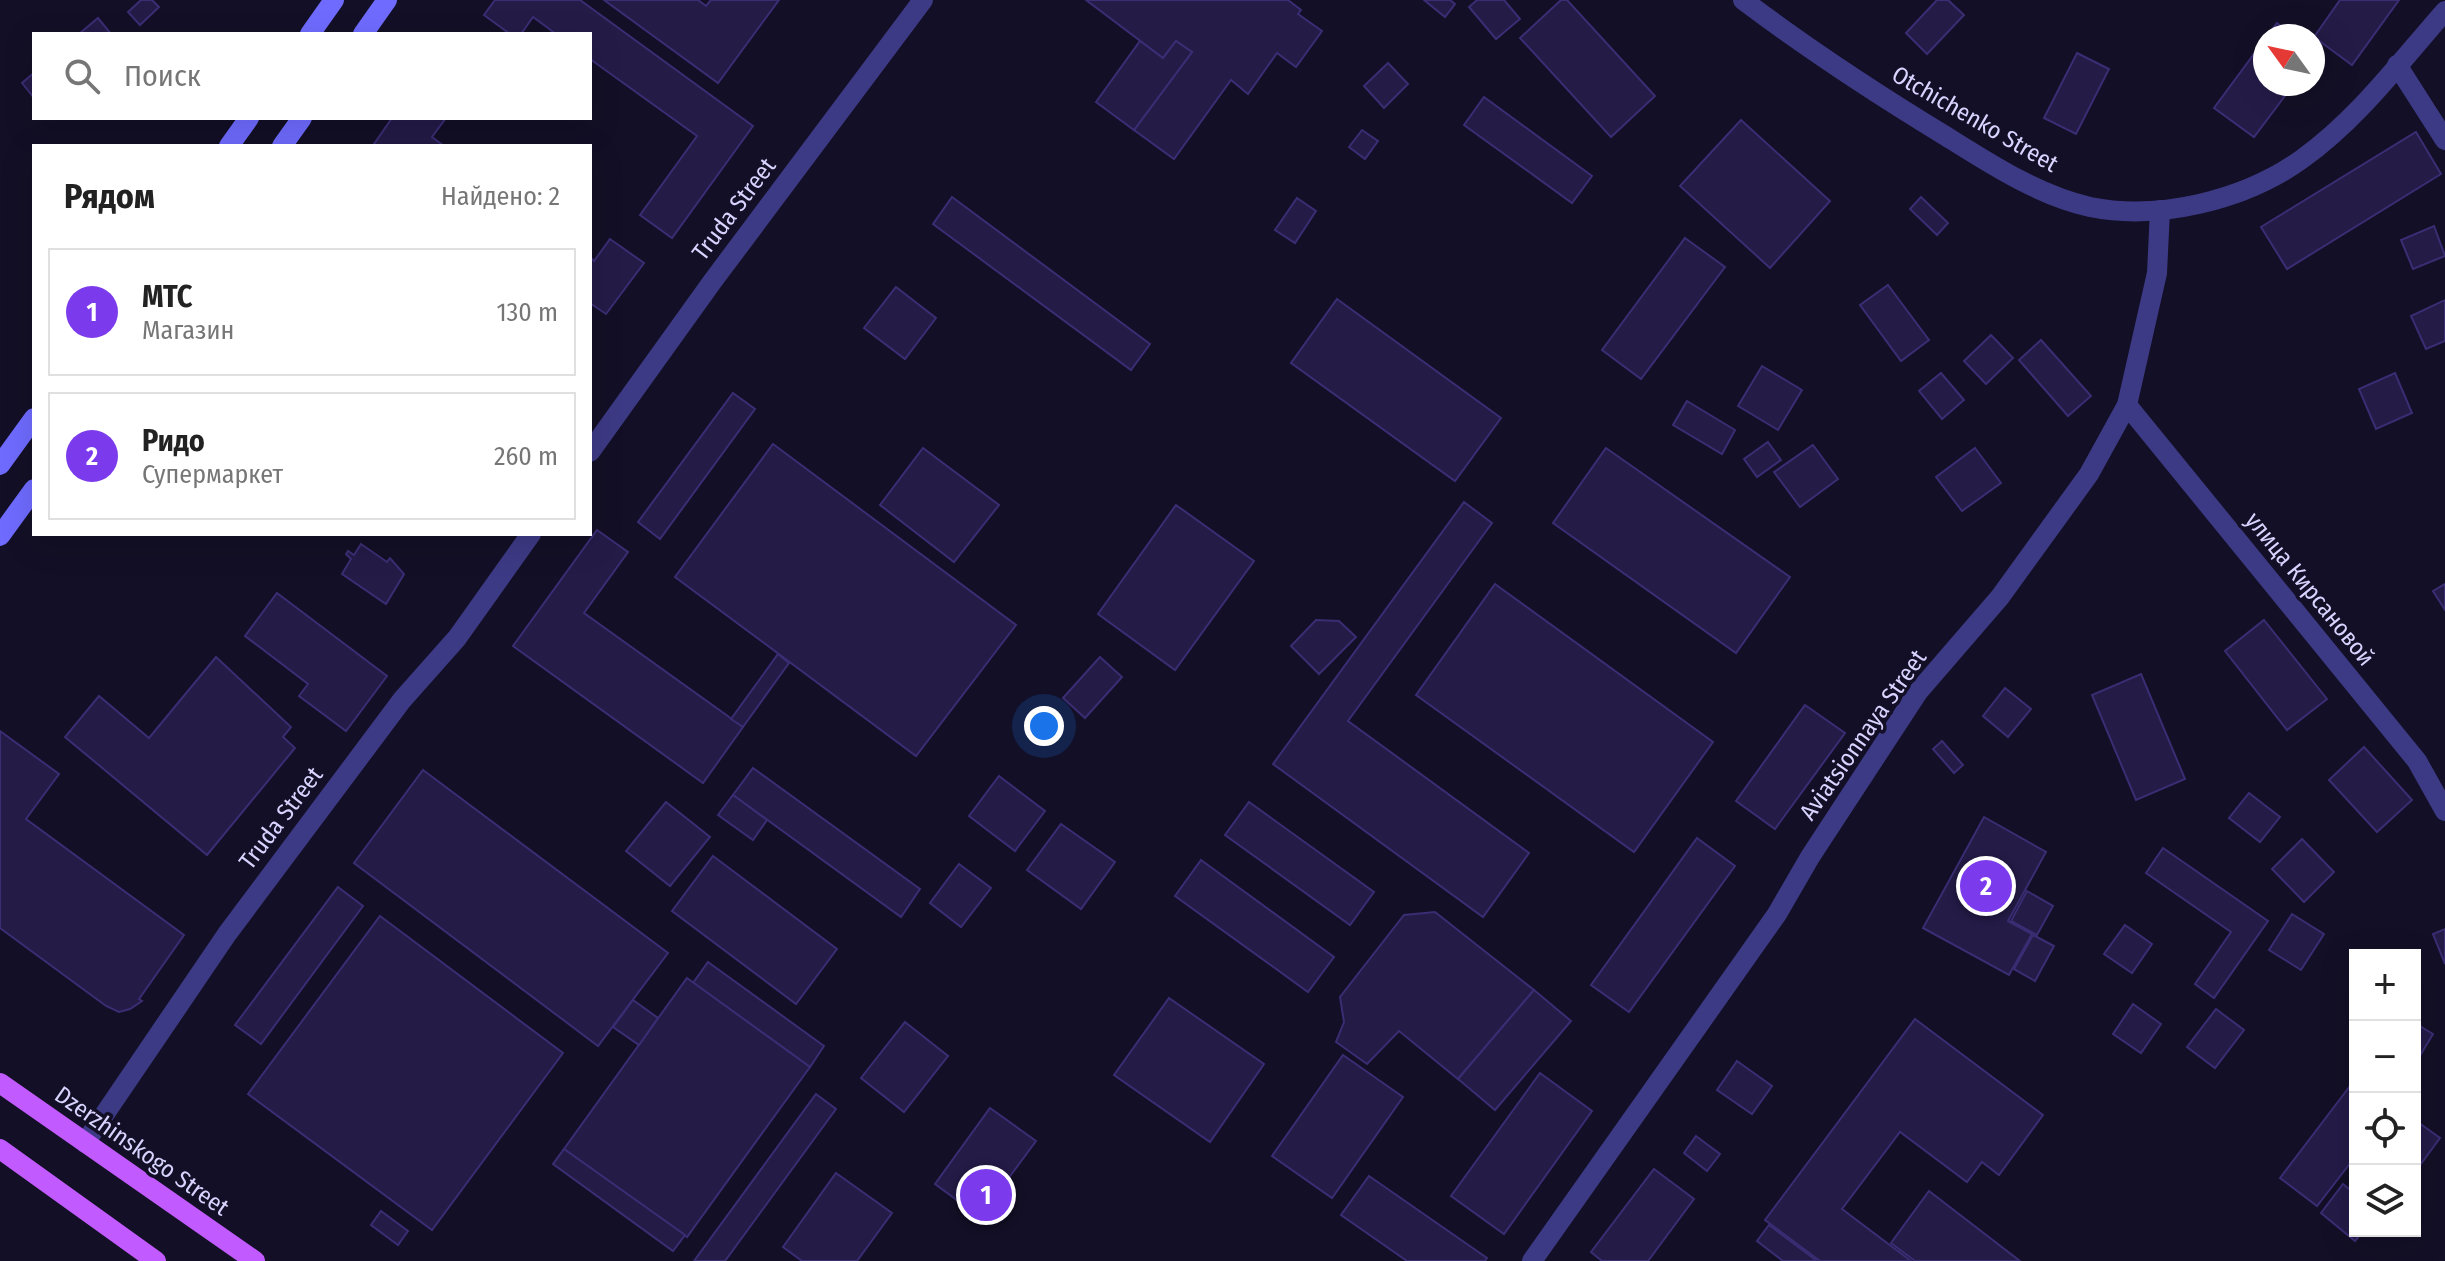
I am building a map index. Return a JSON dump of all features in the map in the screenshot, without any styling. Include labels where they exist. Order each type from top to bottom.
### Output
[{"type":"main road","name":"Dzerzhinskogo Street","points":[[0,1083],[255,1261]]},
{"type":"main road","points":[[0,1149],[156,1261]]},
{"type":"street","points":[[311,32],[334,0]]},
{"type":"street","points":[[364,32],[387,0]]},
{"type":"street","name":"Truda Street","points":[[592,449],[712,282],[923,0]]},
{"type":"street","name":"Otchichenko Street","points":[[1743,0],[1897,106],[2041,190],[2087,206],[2124,212],[2160,210],[2243,190],[2300,161],[2344,126],[2445,11]]},
{"type":"street","points":[[2397,65],[2445,140]]},
{"type":"street","points":[[230,144],[248,120]]},
{"type":"street","points":[[283,144],[301,120]]},
{"type":"street","name":"Aviatsionnaya Street","points":[[1532,1261],[1777,914],[1810,857],[1918,692],[2000,597],[2066,508],[2127,405],[2157,273],[2160,210]]},
{"type":"street","name":"улица Кирсановой","points":[[2127,405],[2417,761],[2445,811]]},
{"type":"street","points":[[0,465],[32,421]]},
{"type":"street","points":[[0,536],[32,492]]},
{"type":"street","name":"Truda Street","points":[[85,1143],[227,934],[402,700],[457,638],[530,536]]},
{"type":"building","points":[[141,0],[152,0],[159,7],[140,25],[128,12]]},
{"type":"building","points":[[495,0],[580,0],[753,126],[672,238],[640,215],[697,136],[592,60],[592,32],[553,32],[533,17],[522,32],[507,32],[484,15]]},
{"type":"building","points":[[604,0],[698,0],[706,6],[711,0],[779,0],[718,83]]},
{"type":"building","points":[[1086,0],[1288,0],[1301,10],[1298,14],[1322,31],[1296,67],[1277,53],[1248,94],[1231,80],[1174,159],[1134,130],[1192,52],[1176,41],[1163,58]]},
{"type":"building","points":[[1424,0],[1450,0],[1455,4],[1445,17]]},
{"type":"building","points":[[1477,0],[1504,0],[1520,19],[1496,39],[1469,7]]},
{"type":"building","points":[[1561,0],[1567,0],[1655,96],[1611,137],[1520,38]]},
{"type":"building","points":[[1937,0],[1948,0],[1964,15],[1927,54],[1906,33]]},
{"type":"building","points":[[2340,0],[2399,0],[2352,65],[2325,45],[2323,24]]},
{"type":"building","points":[[98,18],[109,32],[81,32]]},
{"type":"building","points":[[1140,41],[1163,58],[1176,41],[1192,52],[1134,130],[1096,102]]},
{"type":"building","points":[[2077,53],[2109,69],[2076,134],[2044,118]]},
{"type":"building","points":[[2253,55],[2253,96],[2285,96],[2254,137],[2214,108]]},
{"type":"building","points":[[1388,63],[1408,84],[1384,108],[1364,86]]},
{"type":"building","points":[[32,75],[32,96],[22,83]]},
{"type":"building","points":[[1484,97],[1592,176],[1572,203],[1464,125]]},
{"type":"building","points":[[391,120],[445,120],[432,137],[441,144],[374,144]]},
{"type":"building","points":[[1741,120],[1830,201],[1770,268],[1680,186]]},
{"type":"building","points":[[1362,130],[1378,141],[1365,159],[1349,147]]},
{"type":"building","points":[[2416,132],[2441,174],[2287,269],[2261,227]]},
{"type":"building","points":[[952,197],[1150,344],[1131,370],[933,224]]},
{"type":"building","points":[[1921,197],[1948,223],[1937,235],[1910,209]]},
{"type":"building","points":[[1297,198],[1316,211],[1295,243],[1275,230]]},
{"type":"building","points":[[2434,226],[2445,256],[2413,269],[2401,240]]},
{"type":"building","points":[[1685,238],[1725,267],[1641,379],[1602,350]]},
{"type":"building","points":[[610,239],[644,263],[606,314],[592,304],[592,259],[594,261]]},
{"type":"building","points":[[1888,285],[1929,340],[1901,361],[1860,305]]},
{"type":"building","points":[[896,287],[936,318],[905,359],[864,328]]},
{"type":"building","points":[[1337,299],[1501,418],[1455,481],[1291,363]]},
{"type":"building","points":[[2445,300],[2445,341],[2426,349],[2411,316]]},
{"type":"building","points":[[1991,335],[2013,358],[1986,384],[1964,361]]},
{"type":"building","points":[[2041,340],[2091,396],[2068,416],[2019,360]]},
{"type":"building","points":[[1762,366],[1802,390],[1778,430],[1738,406]]},
{"type":"building","points":[[1941,373],[1964,400],[1942,419],[1919,391]]},
{"type":"building","points":[[2395,373],[2412,413],[2376,429],[2359,389]]},
{"type":"building","points":[[733,393],[755,409],[660,539],[638,522]]},
{"type":"building","points":[[1687,401],[1735,430],[1722,454],[1673,425]]},
{"type":"building","points":[[1768,442],[1781,460],[1757,477],[1744,459]]},
{"type":"building","points":[[773,444],[1016,625],[916,756],[675,577]]},
{"type":"building","points":[[1813,445],[1838,479],[1800,507],[1774,472]]},
{"type":"building","points":[[923,448],[999,505],[954,562],[880,505]]},
{"type":"building","points":[[1606,448],[1790,577],[1736,653],[1553,523]]},
{"type":"building","points":[[1975,448],[2001,483],[1962,511],[1936,477]]},
{"type":"building","points":[[1464,502],[1492,523],[1348,721],[1529,853],[1483,917],[1273,764]]},
{"type":"building","points":[[1176,505],[1254,561],[1175,670],[1098,614]]},
{"type":"building","points":[[597,530],[628,552],[584,613],[743,727],[703,783],[513,646]]},
{"type":"building","points":[[361,544],[387,562],[390,558],[404,574],[386,604],[342,574],[351,559],[346,554],[348,551],[354,555]]},
{"type":"building","points":[[1495,584],[1713,742],[1634,852],[1416,695]]},
{"type":"building","points":[[2445,584],[2445,610],[2433,591]]},
{"type":"building","points":[[277,593],[387,676],[346,731],[299,696],[308,684],[245,636]]},
{"type":"building","points":[[1316,620],[1339,621],[1356,637],[1319,674],[1291,646]]},
{"type":"building","points":[[2264,620],[2327,699],[2287,730],[2225,651]]},
{"type":"building","points":[[778,654],[789,663],[743,727],[731,719]]},
{"type":"building","points":[[216,657],[291,727],[283,737],[295,748],[207,855],[65,737],[99,696],[149,738]]},
{"type":"building","points":[[1100,657],[1122,677],[1085,718],[1063,698]]},
{"type":"building","points":[[2141,674],[2185,779],[2136,800],[2092,695]]},
{"type":"building","points":[[2005,688],[2031,709],[2008,737],[1983,716]]},
{"type":"building","points":[[1805,705],[1845,733],[1775,829],[1736,801]]},
{"type":"building","points":[[0,731],[59,774],[26,819],[184,935],[139,999],[142,1001],[130,1009],[119,1012],[106,1006],[0,928]]},
{"type":"building","points":[[1942,741],[1963,765],[1954,773],[1933,749]]},
{"type":"building","points":[[2364,747],[2412,800],[2377,832],[2329,780]]},
{"type":"building","points":[[753,768],[920,889],[901,917],[733,795]]},
{"type":"building","points":[[423,770],[668,953],[598,1046],[354,863]]},
{"type":"building","points":[[999,776],[1045,811],[1015,851],[969,816]]},
{"type":"building","points":[[2249,793],[2280,817],[2260,842],[2229,818]]},
{"type":"building","points":[[733,795],[767,820],[753,840],[718,815]]},
{"type":"building","points":[[666,802],[710,837],[670,886],[626,851]]},
{"type":"building","points":[[1249,802],[1374,892],[1350,925],[1225,835]]},
{"type":"building","points":[[1984,817],[2046,852],[2008,921],[2032,934],[2009,975],[1923,928]]},
{"type":"building","points":[[1061,824],[1115,862],[1081,909],[1027,870]]},
{"type":"building","points":[[1697,838],[1735,866],[1629,1012],[1591,985]]},
{"type":"building","points":[[2302,839],[2334,872],[2304,902],[2272,869]]},
{"type":"building","points":[[2163,848],[2268,921],[2214,998],[2195,984],[2231,932],[2146,873]]},
{"type":"building","points":[[713,856],[837,949],[796,1004],[672,911]]},
{"type":"building","points":[[1201,860],[1334,957],[1308,992],[1175,896]]},
{"type":"building","points":[[959,864],[991,888],[961,927],[930,903]]},
{"type":"building","points":[[338,887],[363,906],[261,1044],[235,1025]]},
{"type":"building","points":[[2027,891],[2053,906],[2037,935],[2011,921]]},
{"type":"building","points":[[1435,912],[1534,990],[1458,1079],[1399,1031],[1367,1064],[1336,1042],[1344,1022],[1340,997],[1404,915]]},
{"type":"building","points":[[2292,914],[2324,934],[2301,970],[2269,950]]},
{"type":"building","points":[[380,916],[563,1053],[432,1230],[248,1094]]},
{"type":"building","points":[[2125,925],[2152,944],[2132,973],[2104,954]]},
{"type":"building","points":[[2445,929],[2445,964],[2433,934]]},
{"type":"building","points":[[2033,935],[2054,946],[2035,981],[2014,969]]},
{"type":"building","points":[[708,962],[824,1046],[810,1067],[693,983]]},
{"type":"building","points":[[687,978],[810,1067],[687,1237],[564,1149]]},
{"type":"building","points":[[1534,990],[1571,1021],[1495,1110],[1458,1079]]},
{"type":"building","points":[[1169,998],[1264,1064],[1210,1142],[1114,1075]]},
{"type":"building","points":[[633,1000],[658,1018],[639,1045],[613,1027]]},
{"type":"building","points":[[2133,1004],[2161,1024],[2141,1053],[2113,1034]]},
{"type":"building","points":[[2216,1009],[2244,1030],[2215,1068],[2187,1047]]},
{"type":"building","points":[[1915,1019],[2043,1115],[1999,1175],[1982,1162],[1967,1182],[1900,1132],[1842,1209],[1911,1261],[1820,1261],[1765,1220]]},
{"type":"building","points":[[905,1022],[948,1056],[904,1112],[861,1078]]},
{"type":"building","points":[[2421,1027],[2433,1034],[2421,1054]]},
{"type":"building","points":[[1343,1055],[1403,1097],[1332,1198],[1272,1156]]},
{"type":"building","points":[[1737,1061],[1772,1086],[1752,1114],[1717,1090]]},
{"type":"building","points":[[1540,1073],[1592,1111],[1504,1234],[1451,1196]]},
{"type":"building","points":[[2349,1087],[2349,1165],[2317,1206],[2280,1178]]},
{"type":"building","points":[[816,1094],[836,1109],[725,1261],[694,1261]]},
{"type":"building","points":[[990,1108],[1036,1141],[980,1217],[935,1184]]},
{"type":"building","points":[[2421,1124],[2440,1138],[2421,1164]]},
{"type":"building","points":[[1696,1136],[1720,1154],[1707,1171],[1684,1153]]},
{"type":"building","points":[[564,1149],[685,1235],[673,1251],[553,1164]]},
{"type":"building","points":[[1654,1169],[1694,1199],[1648,1261],[1602,1261],[1591,1252]]},
{"type":"building","points":[[836,1173],[892,1213],[857,1261],[802,1261],[783,1247]]},
{"type":"building","points":[[1369,1176],[1487,1258],[1485,1261],[1407,1261],[1341,1215]]},
{"type":"building","points":[[2343,1184],[2349,1189],[2349,1236],[2321,1213]]},
{"type":"building","points":[[1929,1191],[2020,1261],[1915,1261],[1891,1243]]},
{"type":"building","points":[[381,1211],[408,1231],[398,1245],[371,1225]]},
{"type":"building","points":[[1769,1225],[1817,1261],[1783,1261],[1757,1241]]},
{"type":"place","name":"Ридо","points":[[1986,886]]},
{"type":"place","name":"МТС","points":[[986,1195]]}]
